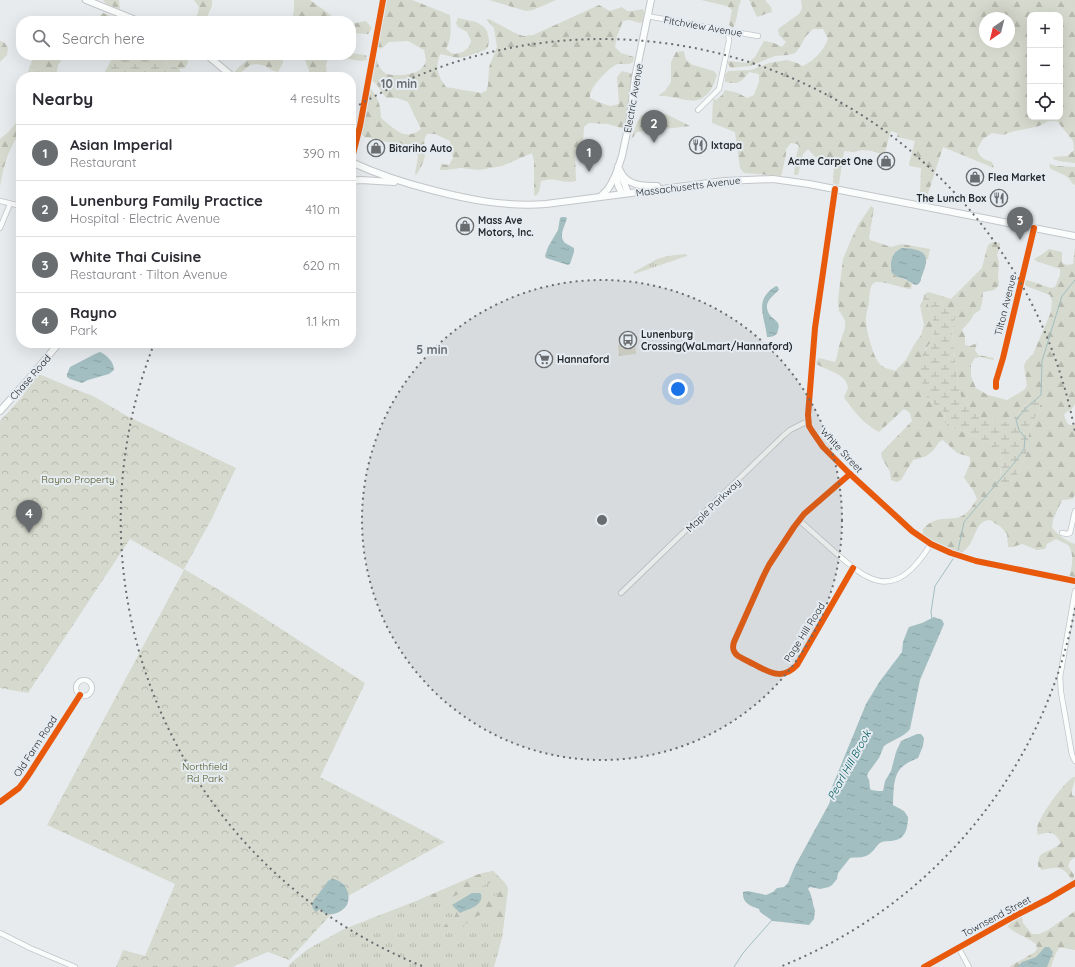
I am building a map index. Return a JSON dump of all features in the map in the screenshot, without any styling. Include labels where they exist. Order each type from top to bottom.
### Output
[{"type":"main road","points":[[86,0],[126,16]]},
{"type":"main road","name":"Electric Avenue","points":[[600,197],[608,189],[618,167],[629,122],[650,0]]},
{"type":"main road","points":[[213,60],[227,72]]},
{"type":"main road","name":"Massachusetts Avenue","points":[[356,164],[408,184],[466,199],[505,204],[546,204],[734,180],[773,180],[809,184],[1075,236]]},
{"type":"main road","points":[[618,167],[624,177],[632,183],[670,187]]},
{"type":"main road","points":[[618,167],[624,184],[625,194]]},
{"type":"main road","points":[[616,174],[618,185],[625,194]]},
{"type":"main road","points":[[356,180],[408,184]]},
{"type":"main road","name":"Chase Road","points":[[0,411],[55,348]]},
{"type":"street","points":[[356,142],[383,0]]},
{"type":"street","name":"Fitchview Avenue","points":[[647,16],[758,36]]},
{"type":"street","points":[[698,110],[719,89],[729,41],[728,31]]},
{"type":"street","points":[[808,421],[814,341],[835,189]]},
{"type":"street","points":[[0,201],[16,205]]},
{"type":"street","points":[[0,228],[10,204]]},
{"type":"street","name":"Tilton Avenue","points":[[996,387],[996,380],[1003,358],[1034,228]]},
{"type":"street","name":"White Street","points":[[808,421],[815,437],[850,474],[912,531],[931,544],[951,554],[976,561],[1075,581]]},
{"type":"street","name":"Maple Parkway","points":[[621,593],[783,436],[790,430],[808,421]]},
{"type":"street","points":[[850,474],[799,520],[853,568],[873,579],[880,581],[893,580],[901,577],[914,568],[931,544]]},
{"type":"street","points":[[1062,533],[1070,533],[1075,511]]},
{"type":"street","name":"Page Hill Road","points":[[799,520],[763,577],[734,642],[734,651],[738,656],[771,673],[784,674],[792,670],[797,665],[853,568]]},
{"type":"street","points":[[1075,592],[1060,677],[1062,700],[1072,755],[1075,761]]},
{"type":"street","name":"Old Farm Road","points":[[0,802],[19,788],[28,776],[80,695]]},
{"type":"street","name":"Townsend Street","points":[[925,966],[1075,884]]},
{"type":"street","points":[[0,933],[73,967]]},
{"type":"street","points":[[958,947],[969,967]]},
{"type":"green space","points":[[103,0],[119,0],[120,9],[106,4]]},
{"type":"green space","points":[[194,0],[212,0],[212,6],[207,16],[196,16],[199,7]]},
{"type":"green space","points":[[294,0],[310,0],[332,16],[292,16]]},
{"type":"green space","points":[[386,0],[412,0],[450,15],[451,29],[446,49],[451,53],[455,54],[463,52],[469,47],[471,41],[467,32],[458,27],[456,23],[458,18],[476,22],[483,26],[487,31],[489,40],[488,47],[485,50],[458,58],[440,54],[437,68],[446,87],[481,93],[486,91],[488,85],[489,67],[497,47],[494,28],[486,19],[489,19],[523,36],[533,35],[599,5],[610,11],[622,7],[627,11],[643,9],[645,15],[644,21],[640,23],[629,20],[623,21],[617,36],[615,47],[621,53],[634,57],[633,62],[628,64],[618,64],[611,68],[595,85],[590,95],[590,98],[610,106],[619,104],[617,77],[622,71],[633,74],[635,77],[624,129],[608,124],[589,123],[584,127],[583,143],[575,155],[576,181],[541,181],[539,192],[536,196],[534,195],[534,161],[532,153],[502,166],[479,170],[461,168],[440,170],[441,164],[449,165],[453,158],[450,141],[435,134],[427,134],[424,141],[424,159],[421,168],[416,175],[418,156],[415,150],[365,137],[361,134],[368,88],[373,91],[377,98],[380,106],[381,118],[395,130],[405,134],[410,134],[421,129],[408,102],[397,98],[386,98],[371,79],[374,59],[376,56],[381,70],[392,75],[414,73],[425,64],[426,61],[424,50],[408,41],[389,42],[381,49],[377,47]]},
{"type":"green space","points":[[489,0],[556,0],[533,10],[526,11]]},
{"type":"green space","points":[[701,0],[741,0],[733,28],[729,25],[732,10],[727,6]]},
{"type":"green space","points":[[749,0],[765,0],[771,7],[772,12],[757,17]]},
{"type":"green space","points":[[801,0],[1075,0],[1075,163],[1053,159],[1054,157],[1067,156],[1074,150],[1073,141],[1057,121],[1048,121],[1039,126],[1003,135],[992,133],[983,139],[977,149],[978,152],[982,158],[992,162],[994,168],[943,147],[925,203],[921,201],[920,194],[921,168],[910,166],[909,164],[915,141],[897,137],[898,133],[891,131],[884,155],[872,151],[862,150],[854,152],[844,151],[839,184],[837,185],[833,183],[834,162],[828,158],[815,157],[809,150],[803,154],[798,175],[795,175],[796,157],[799,146],[791,143],[786,149],[781,176],[744,173],[740,168],[735,132],[712,123],[713,99],[716,100],[725,90],[738,93],[747,98],[754,95],[759,82],[759,74],[749,72],[739,82],[730,83],[725,82],[725,75],[728,71],[751,70],[769,63],[787,60],[803,66],[818,55],[828,39],[823,29],[813,29],[806,36],[795,53],[775,56],[750,66],[731,68],[728,64],[727,61],[748,63],[755,57],[764,41],[774,43],[782,47],[786,42],[779,35],[778,29],[799,14],[802,8]]},
{"type":"green space","points":[[103,13],[111,16],[100,16]]},
{"type":"green space","points":[[366,21],[372,28],[368,34],[356,33],[356,23]]},
{"type":"green space","points":[[0,41],[4,42],[8,48],[7,55],[0,62]]},
{"type":"green space","points":[[684,51],[686,60],[693,65],[714,71],[717,75],[712,88],[704,97],[698,100],[686,100],[660,96],[659,95],[665,91],[671,82],[671,62],[676,52]]},
{"type":"green space","points":[[356,54],[366,55],[367,60],[355,60]]},
{"type":"green space","points":[[32,60],[62,60],[58,65],[57,72],[28,72]]},
{"type":"green space","points":[[111,60],[159,60],[179,69],[180,72],[120,72],[118,70],[107,68]]},
{"type":"green space","points":[[159,60],[188,60],[185,68],[179,69]]},
{"type":"green space","points":[[248,60],[283,60],[278,72],[263,65],[256,64],[250,65],[241,72],[235,72]]},
{"type":"green space","points":[[305,60],[328,60],[327,72],[309,72]]},
{"type":"green space","points":[[107,68],[118,70],[120,72],[105,72]]},
{"type":"green space","points":[[666,114],[690,126],[637,132],[631,140],[637,122],[642,115]]},
{"type":"green space","points":[[16,122],[16,139],[4,167],[0,187],[0,139]]},
{"type":"green space","points":[[1049,164],[1075,167],[1075,185],[1068,177],[1050,168]]},
{"type":"green space","points":[[871,206],[874,208],[869,238],[870,240],[891,247],[902,244],[930,249],[928,259],[926,260],[923,253],[905,248],[901,248],[893,256],[891,267],[893,273],[911,283],[911,289],[881,282],[872,284],[866,322],[874,354],[880,365],[895,371],[906,360],[921,335],[924,325],[920,305],[923,300],[927,301],[935,327],[933,339],[925,350],[927,398],[944,412],[945,423],[950,428],[964,431],[1000,449],[1002,461],[1000,474],[1016,477],[1027,452],[1029,431],[1040,407],[1036,392],[1013,419],[1007,422],[994,422],[983,419],[970,408],[961,397],[958,386],[952,332],[955,319],[940,301],[942,296],[951,299],[982,268],[989,244],[993,242],[1000,243],[997,255],[999,262],[999,285],[994,290],[983,292],[980,310],[974,314],[962,330],[965,336],[965,345],[970,346],[977,343],[975,350],[978,355],[994,358],[993,360],[980,357],[975,358],[971,364],[971,376],[976,388],[988,395],[1007,400],[1024,390],[1027,386],[1024,366],[1026,361],[1033,354],[1051,312],[1052,301],[1050,295],[1026,286],[1024,283],[1027,280],[1051,288],[1055,287],[1060,275],[1060,269],[1034,259],[1049,249],[1062,252],[1062,263],[1067,265],[1073,264],[1075,247],[1075,404],[1071,410],[1066,412],[1064,415],[1067,423],[1070,425],[1075,425],[1075,494],[1073,499],[1062,500],[1053,520],[1052,527],[1056,533],[1075,544],[1075,579],[1069,578],[1072,552],[1068,545],[1056,539],[1047,544],[1045,549],[1037,550],[1022,544],[1008,547],[1007,534],[1001,527],[990,520],[987,520],[980,525],[969,546],[961,553],[936,544],[923,535],[923,529],[929,523],[964,515],[977,499],[973,490],[964,478],[970,463],[970,457],[957,453],[943,440],[939,442],[929,454],[922,458],[913,460],[901,480],[897,482],[891,480],[890,472],[882,458],[881,453],[912,421],[910,413],[904,409],[879,432],[864,422],[847,402],[844,397],[848,387],[844,379],[815,363],[819,358],[835,362],[845,325],[844,319],[839,311],[838,300],[843,259],[858,225]]},
{"type":"green space","points":[[685,254],[687,256],[634,274],[634,272],[657,259]]},
{"type":"green space","points":[[928,292],[942,296],[940,301],[943,306],[955,311],[952,332],[958,386],[961,397],[970,408],[983,419],[994,422],[1007,422],[1013,419],[1036,392],[1038,392],[1042,400],[1029,431],[1027,452],[1016,477],[1007,488],[1001,489],[999,487],[1002,461],[1000,449],[964,431],[950,428],[945,423],[944,412],[927,398],[922,382],[919,360],[933,339],[935,327],[927,301],[923,300],[924,295]]},
{"type":"green space","points":[[635,342],[636,354],[619,356],[618,345]]},
{"type":"green space","name":"Northfield Rd Park","points":[[39,374],[93,396],[127,416],[236,468],[211,520],[184,569],[244,605],[365,683],[320,777],[445,842],[348,896],[289,960],[268,952],[232,967],[116,967],[123,950],[145,956],[175,884],[47,825],[184,570],[130,539],[28,693],[0,688],[0,421],[22,397],[32,381]]},
{"type":"green space","points":[[1073,777],[1075,777],[1072,795],[1075,797],[1075,857],[1070,861],[1068,866],[1074,875],[1074,879],[1072,880],[1066,872],[1060,868],[1042,870],[1038,866],[1041,854],[1061,843],[1052,833],[1038,835],[1037,828],[1042,816],[1052,801]]},
{"type":"green space","points":[[493,871],[508,888],[502,938],[494,967],[288,967],[308,949],[344,929],[416,901],[479,874]]},
{"type":"green space","points":[[493,871],[508,888],[502,938],[500,926],[497,920],[488,912],[475,917],[461,928],[454,930],[443,929],[443,927],[451,920],[457,911],[460,913],[472,908],[484,899],[488,899],[498,894],[495,881],[470,889],[441,902],[419,900],[479,874]]},
{"type":"green space","points":[[1075,911],[1075,950],[1059,948],[1051,967],[1009,967],[1035,952],[1037,949],[1036,944],[1008,927],[1012,922],[1022,917],[1023,923],[1032,934],[1039,934],[1048,930]]},
{"type":"water","points":[[560,218],[567,218],[562,234],[563,240],[565,243],[574,248],[570,264],[568,265],[546,258],[545,256],[548,247],[558,230]]},
{"type":"water","points":[[902,248],[917,250],[922,252],[925,256],[925,268],[921,281],[918,284],[915,285],[892,273],[892,258],[896,252]]},
{"type":"water","points":[[776,286],[779,290],[769,300],[767,308],[770,315],[778,323],[779,328],[776,335],[767,337],[762,309],[763,303],[769,291]]},
{"type":"water","points":[[100,352],[108,357],[113,364],[114,370],[109,374],[82,383],[67,377],[70,367]]},
{"type":"water","points":[[934,617],[942,620],[944,624],[920,680],[910,729],[908,732],[884,746],[879,758],[867,776],[871,790],[883,791],[885,781],[891,771],[896,752],[901,741],[917,734],[921,734],[924,738],[923,746],[918,758],[901,767],[896,777],[893,805],[904,811],[908,817],[907,828],[904,834],[902,837],[894,841],[880,843],[866,856],[850,858],[838,873],[837,879],[829,887],[820,889],[810,887],[808,889],[811,894],[815,910],[814,919],[809,925],[773,921],[760,912],[759,909],[747,904],[743,896],[743,892],[748,891],[766,895],[773,892],[777,888],[784,887],[788,883],[795,866],[829,804],[832,787],[866,704],[880,681],[902,652],[903,642],[909,627]]},
{"type":"water","points":[[332,879],[340,881],[347,890],[349,898],[347,905],[334,914],[326,914],[320,909],[316,912],[312,903],[328,881]]},
{"type":"water","points":[[472,893],[481,894],[480,901],[475,906],[460,913],[452,905]]},
{"type":"water","points":[[1045,947],[1049,947],[1053,952],[1047,967],[1017,967],[1022,962],[1036,957]]},
{"type":"waterway","name":"Pearl Hill Brook","points":[[958,551],[964,522],[1015,462],[1024,449],[1025,438],[1019,430],[1016,420],[1027,407],[1041,395],[1042,361],[1062,296],[1075,280]]},
{"type":"waterway","name":"Pearl Hill Brook","points":[[932,619],[931,612],[935,586],[953,559]]},
{"type":"waterway","name":"Pearl Hill Brook","points":[[734,967],[743,953],[772,920]]},
{"type":"cycle path","points":[[356,142],[383,0]]},
{"type":"cycle path","points":[[835,189],[815,328],[808,415],[809,426],[812,431],[823,447],[850,474],[912,531],[931,544],[951,553],[976,561],[1075,581]]},
{"type":"cycle path","points":[[996,387],[996,381],[1003,358],[1034,228]]},
{"type":"cycle path","points":[[850,474],[804,514],[769,565],[734,642],[733,648],[735,653],[743,659],[774,673],[783,674],[788,672],[797,665],[853,568]]},
{"type":"cycle path","points":[[0,802],[19,788],[28,776],[80,695]]},
{"type":"cycle path","points":[[924,967],[1075,883]]},
{"type":"place","name":"Lunenburg Family Practice","points":[[654,143]]},
{"type":"place","name":"Ixtapa","points":[[698,145]]},
{"type":"place","name":"Bitariho Auto","points":[[376,148]]},
{"type":"place","name":"Acme Carpet One","points":[[886,161]]},
{"type":"place","name":"Asian Imperial","points":[[589,172]]},
{"type":"place","name":"Flea Market","points":[[975,177]]},
{"type":"place","name":"The Lunch Box","points":[[999,198]]},
{"type":"place","name":"Mass Ave Motors, Inc.","points":[[465,226]]},
{"type":"place","name":"White Thai Cuisine","points":[[1020,240]]},
{"type":"place","name":"Lunenburg Crossing(WaLmart/Hannaford)","points":[[628,340]]},
{"type":"place","name":"Hannaford","points":[[544,359]]},
{"type":"place","name":"Rayno","points":[[29,533]]},
{"type":"park label","name":"Rayno Property","points":[[78,479]]}]
